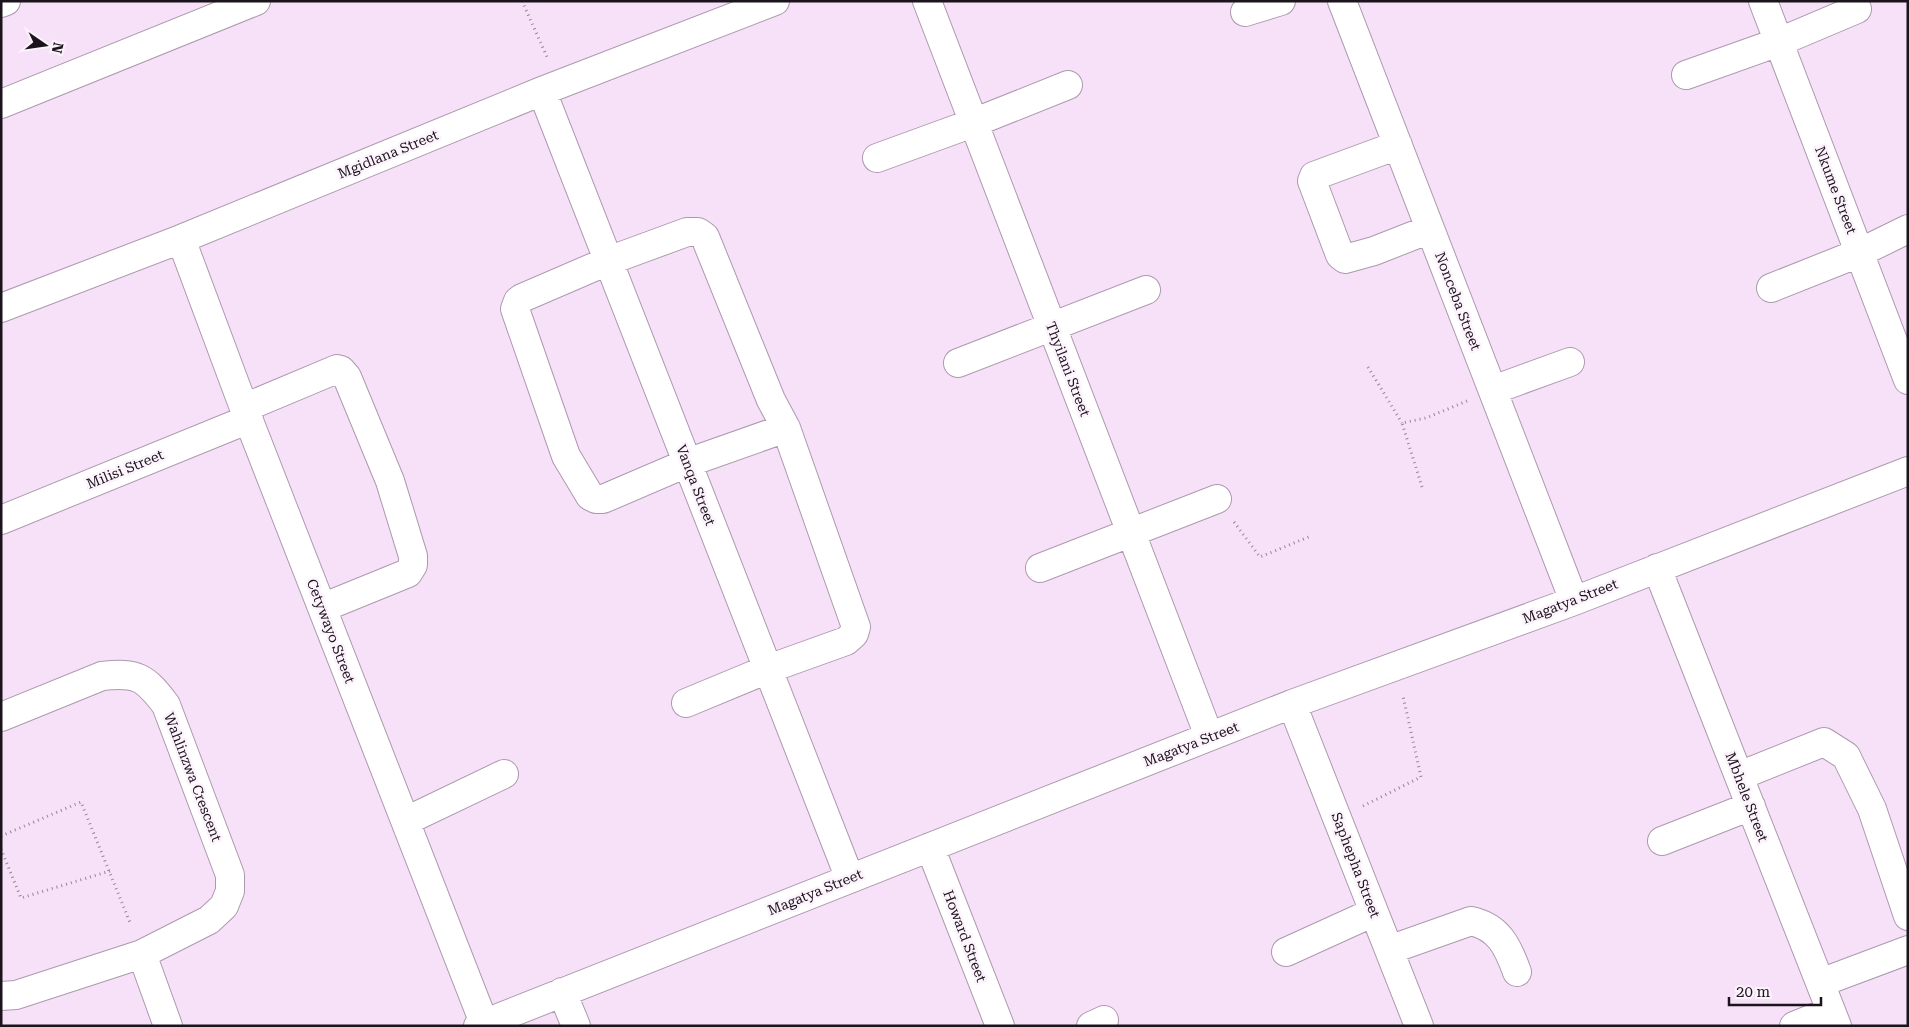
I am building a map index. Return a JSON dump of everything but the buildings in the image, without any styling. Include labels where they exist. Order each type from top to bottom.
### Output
[{"type":"street","points":[[1,3],[6,1]]},
{"type":"street","points":[[1,104],[256,1]]},
{"type":"street","name":"Mgidlana Street","points":[[1,308],[181,239],[542,91],[775,1]]},
{"type":"street","name":"Thyilani Street","points":[[927,1],[1210,736]]},
{"type":"street","points":[[1245,12],[1281,1]]},
{"type":"street","name":"Nonceba Street","points":[[1342,1],[1574,601]]},
{"type":"street","name":"Nkume Street","points":[[1763,1],[1908,380]]},
{"type":"street","points":[[1686,75],[1779,42],[1857,9]]},
{"type":"street","points":[[877,158],[973,123],[1068,85]]},
{"type":"street","name":"Vanqa Street","points":[[542,91],[850,878]]},
{"type":"street","points":[[1398,145],[1314,176],[1312,181],[1340,255],[1344,259],[1374,251],[1430,229]]},
{"type":"street","points":[[1771,288],[1859,253],[1908,229]]},
{"type":"street","points":[[686,703],[846,641],[854,634],[856,627],[786,428],[771,400],[705,237],[698,232],[687,232],[608,261],[518,301],[515,309],[566,456],[590,496],[596,499],[603,499],[687,463],[786,428]]},
{"type":"street","name":"Cetywayo Street","points":[[181,239],[322,608],[406,821],[481,1025]]},
{"type":"street","points":[[958,363],[1146,290]]},
{"type":"street","points":[[1493,390],[1570,362]]},
{"type":"street","name":"Milisi Street","points":[[1,520],[247,413],[337,369],[341,370],[348,377],[390,481],[414,556],[408,573],[322,608]]},
{"type":"street","name":"Magatya Street","points":[[481,1025],[1292,704],[1574,601],[1908,471]]},
{"type":"street","points":[[1040,568],[1217,499]]},
{"type":"street","name":"Mbhele Street","points":[[1657,568],[1834,1018]]},
{"type":"street","name":"Wahlinzwa Crescent","points":[[1,717],[102,676],[119,674],[133,676],[152,686],[166,705],[230,875],[230,891],[224,906],[209,920],[142,954],[16,995],[1,996]]},
{"type":"street","name":"Saphepha Street","points":[[1292,704],[1419,1026]]},
{"type":"street","points":[[1739,776],[1824,742],[1846,756],[1872,809],[1908,916]]},
{"type":"street","points":[[406,821],[504,774]]},
{"type":"street","points":[[1662,841],[1751,806]]},
{"type":"street","name":"Howard Street","points":[[930,846],[1000,1026]]},
{"type":"street","points":[[1286,952],[1374,912]]},
{"type":"street","points":[[1389,950],[1472,922],[1484,924],[1496,932],[1509,952],[1517,972]]},
{"type":"street","points":[[1820,983],[1908,950]]},
{"type":"street","points":[[142,954],[168,1026]]},
{"type":"street","points":[[562,992],[576,1026]]},
{"type":"street","points":[[1794,1026],[1834,1018]]},
{"type":"path","points":[[522,1],[549,61],[542,91]]},
{"type":"path","points":[[1368,367],[1402,423],[1422,487]]},
{"type":"path","points":[[1402,423],[1426,418],[1493,390]]},
{"type":"path","points":[[1217,499],[1260,557],[1310,536]]},
{"type":"path","points":[[1337,818],[1421,777],[1397,666]]},
{"type":"path","points":[[1,836],[81,802],[142,954]]},
{"type":"path","points":[[1,849],[21,898],[110,871]]}]
